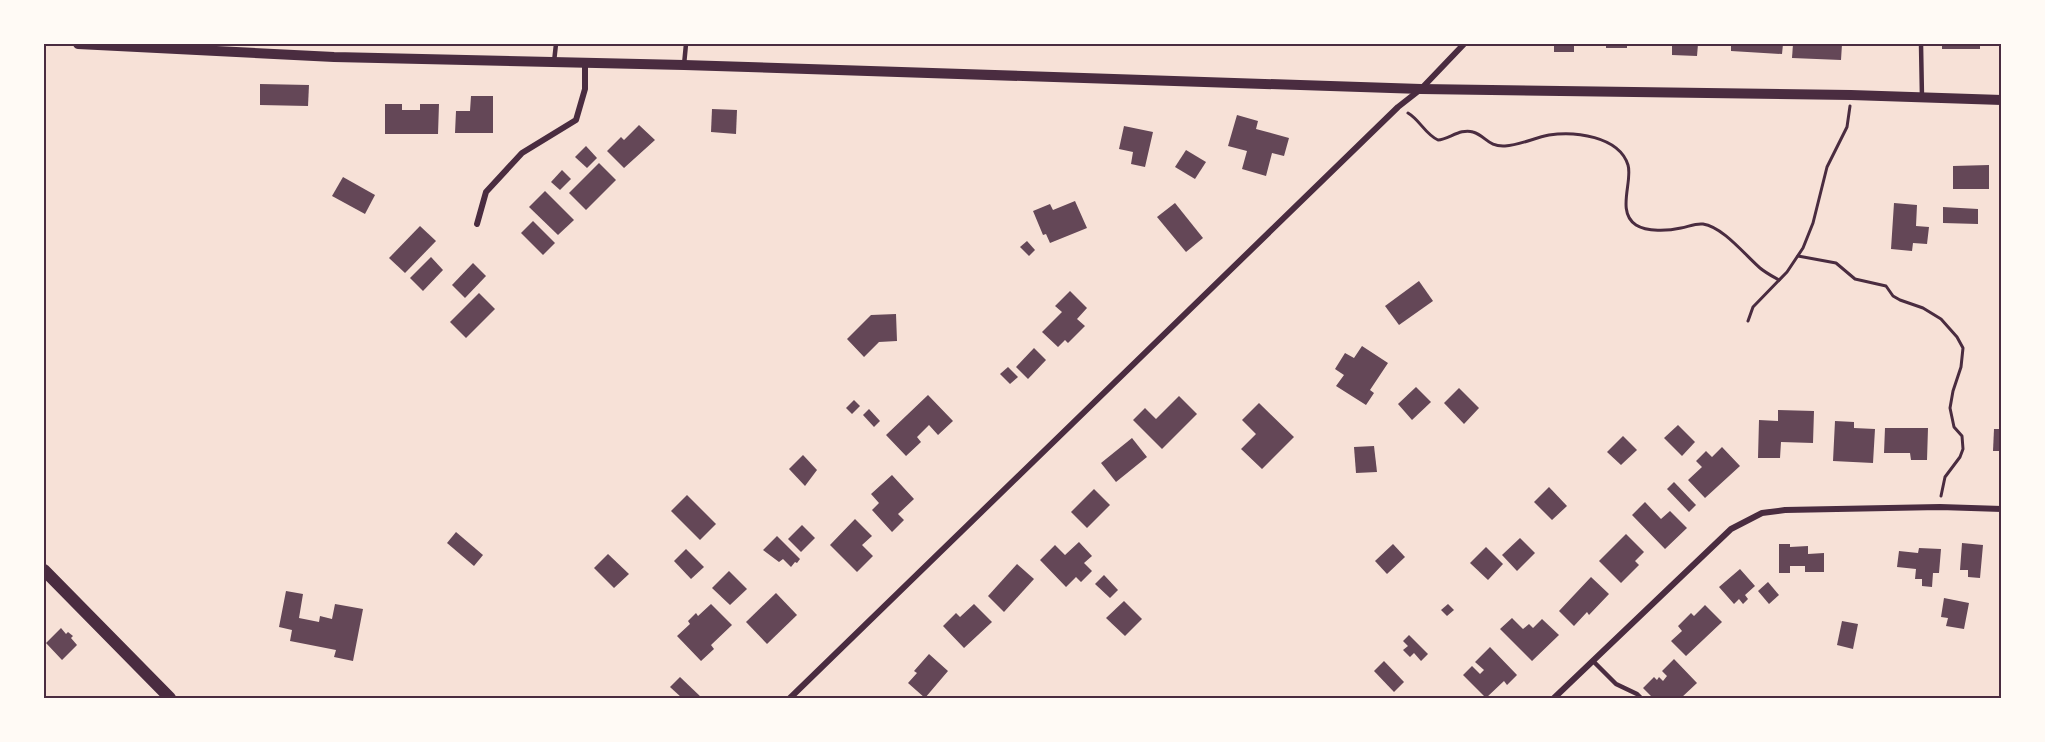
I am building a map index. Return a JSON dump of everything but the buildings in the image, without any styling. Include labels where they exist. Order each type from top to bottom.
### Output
[{"type":"main road","points":[[44,570],[170,699]]},
{"type":"street","points":[[78,44],[334,57],[684,65],[1421,88],[1851,95],[2001,100]]},
{"type":"street","points":[[790,699],[1464,44]]},
{"type":"street","points":[[477,224],[486,192],[522,153],[576,120],[585,90],[585,63]]},
{"type":"street","points":[[1554,699],[1731,529],[1762,513],[1785,510],[1940,507],[2001,509]]},
{"type":"lane","points":[[554,62],[556,44]]},
{"type":"lane","points":[[684,65],[686,44]]},
{"type":"lane","points":[[1921,44],[1922,98]]},
{"type":"lane","points":[[1593,661],[1616,684],[1636,693],[1641,699]]},
{"type":"path","points":[[1748,321],[1753,307],[1798,256],[1811,230],[1818,195],[1829,161],[1847,127],[1851,95]]},
{"type":"path","points":[[1398,107],[1419,119],[1429,135],[1438,140],[1469,131],[1489,143],[1502,146],[1556,134],[1589,137],[1610,143],[1620,150],[1628,164],[1626,201],[1630,219],[1635,224],[1645,228],[1670,230],[1696,224],[1709,226],[1738,247],[1764,271],[1779,280]]},
{"type":"path","points":[[1798,256],[1836,263],[1855,279],[1884,285],[1900,300],[1923,308],[1941,320],[1961,343],[1964,355],[1950,408],[1954,427],[1962,436],[1963,449],[1960,457],[1945,477],[1940,507]]}]
